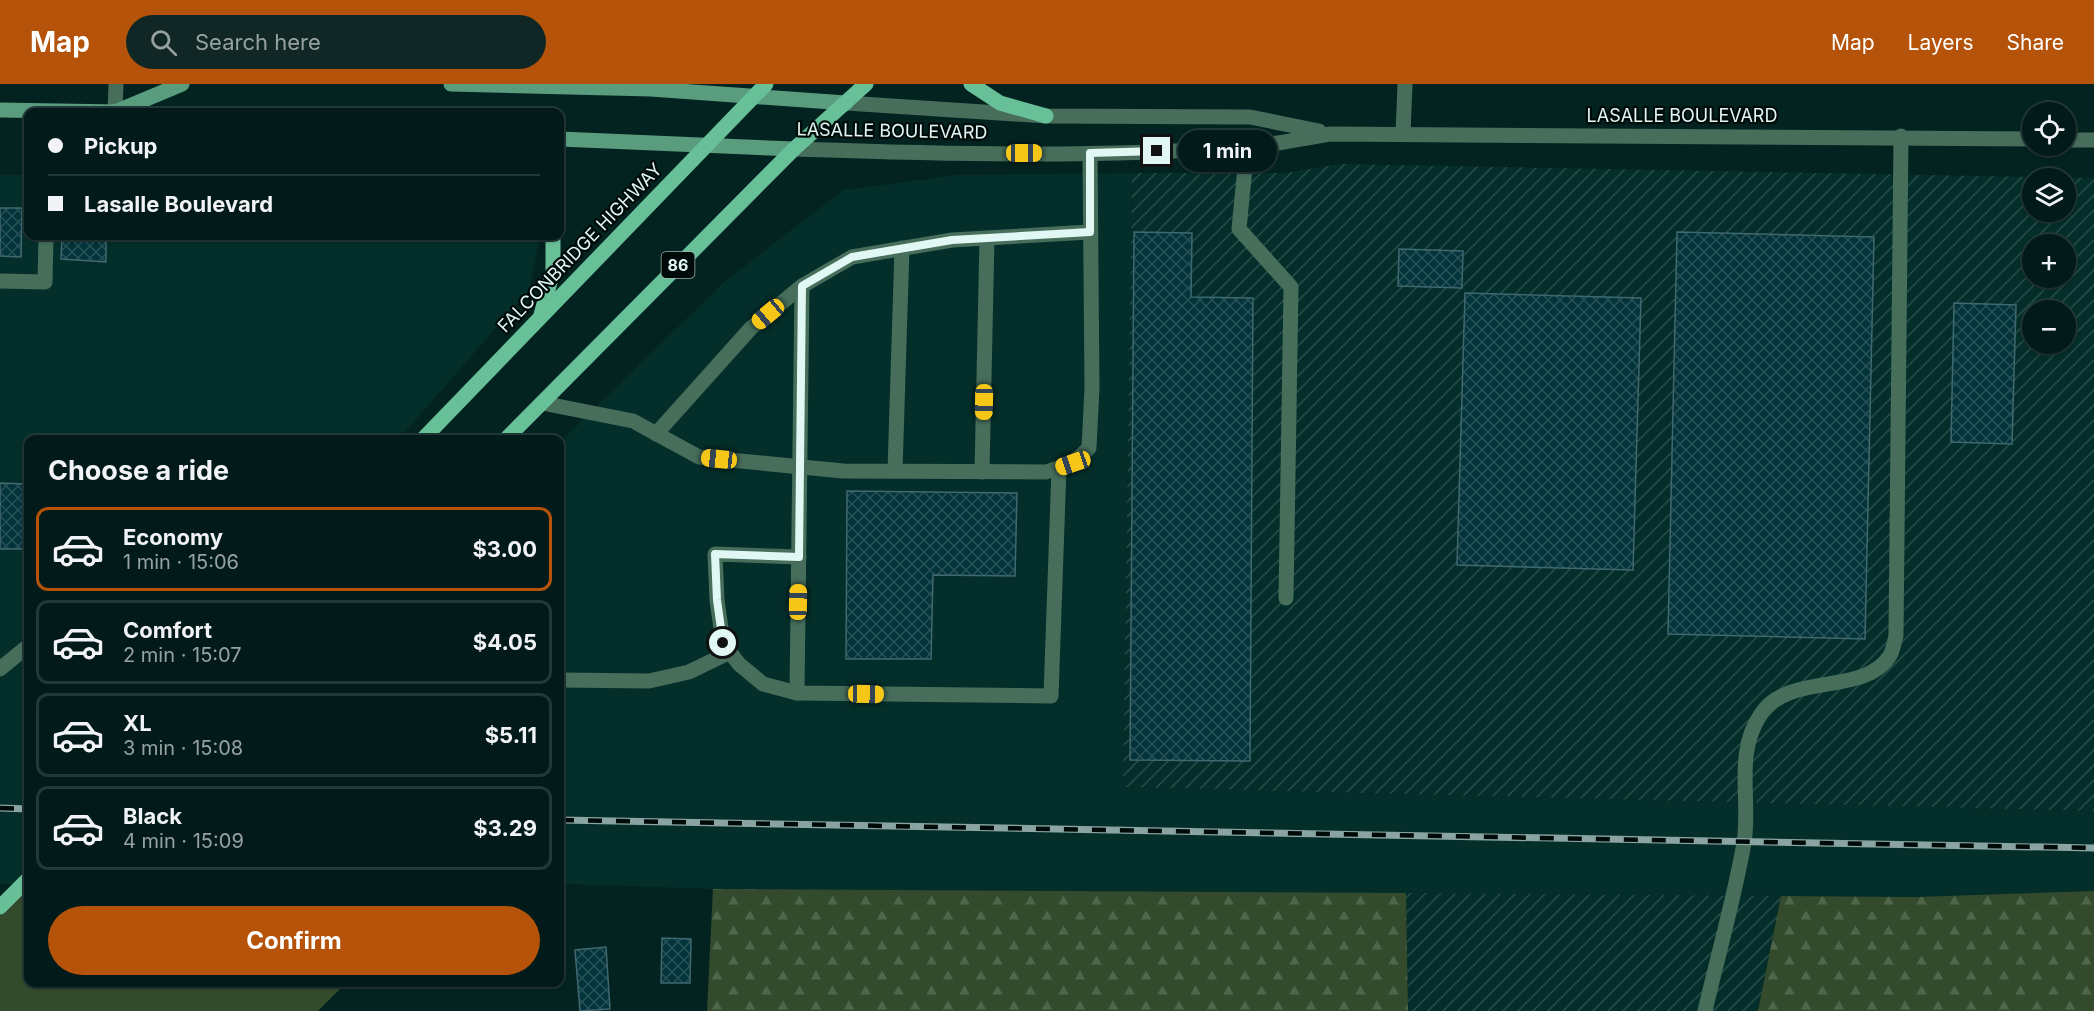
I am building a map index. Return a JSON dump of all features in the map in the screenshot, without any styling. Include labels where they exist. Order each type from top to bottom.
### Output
[{"type":"main road","points":[[125,108],[182,84]]},
{"type":"main road","name":"LASALLE BOULEVARD","points":[[451,84],[563,85],[846,103]]},
{"type":"main road","name":"FALCONBRIDGE HIGHWAY","points":[[427,435],[766,84]]},
{"type":"main road","name":"86","points":[[510,435],[794,149],[866,84]]},
{"type":"main road","points":[[971,84],[1000,103],[1046,116]]},
{"type":"main road","points":[[0,110],[24,111]]},
{"type":"main road","name":"LASALLE BOULEVARD","points":[[564,139],[794,149]]},
{"type":"main road","points":[[541,316],[553,271],[553,240]]},
{"type":"main road","points":[[0,907],[24,883]]},
{"type":"street","points":[[116,84],[116,108]]},
{"type":"street","points":[[1403,134],[1405,84]]},
{"type":"street","name":"LASALLE BOULEVARD","points":[[846,103],[1046,116],[1250,117],[1331,134]]},
{"type":"street","name":"LASALLE BOULEVARD","points":[[794,149],[871,153],[1090,153],[1247,147],[1331,134],[1901,136],[2022,139]]},
{"type":"street","points":[[1705,1011],[1744,840],[1746,745],[1759,717],[1769,702],[1803,688],[1867,675],[1889,657],[1896,636],[1901,136]]},
{"type":"street","points":[[2076,140],[2094,140]]},
{"type":"street","points":[[1247,147],[1239,229],[1291,287],[1286,598]]},
{"type":"street","points":[[542,403],[633,422],[699,457],[843,471],[1046,472],[1073,463],[1089,448],[1092,388],[1090,153]]},
{"type":"street","points":[[656,434],[751,328],[802,286],[852,257],[952,240],[1090,232]]},
{"type":"street","points":[[982,472],[987,238]]},
{"type":"street","points":[[0,281],[45,282],[46,240]]},
{"type":"street","points":[[895,471],[902,248]]},
{"type":"street","points":[[797,693],[802,286]]},
{"type":"street","points":[[799,557],[715,554],[717,600],[723,643],[739,664],[763,684],[797,693],[1051,696],[1059,468]]},
{"type":"street","points":[[0,669],[24,649]]},
{"type":"street","points":[[564,680],[650,681],[689,672],[730,652]]},
{"type":"shaded area","points":[[1339,164],[2022,177],[2022,222],[2076,222],[2076,178],[2094,178],[2094,811],[1123,787],[1132,173],[1286,173]]},
{"type":"shaded area","points":[[1132,173],[1123,787],[2094,811],[2094,891],[1915,897],[713,889],[564,884],[564,438],[723,283],[843,190],[957,175]]},
{"type":"shaded area","points":[[0,175],[24,175],[24,240],[539,240],[529,290],[402,435],[24,435],[24,884],[0,884]]},
{"type":"shaded area","points":[[1406,893],[1781,896],[1758,1011],[1408,1011]]},
{"type":"green space","points":[[24,887],[24,987],[342,987],[318,1011],[0,1011],[0,907]]},
{"type":"green space","points":[[713,889],[1406,893],[1408,1011],[707,1011]]},
{"type":"green space","points":[[2094,891],[2094,1011],[1758,1011],[1781,896],[1915,897]]},
{"type":"building","points":[[0,208],[22,208],[21,257],[0,256]]},
{"type":"building","points":[[1134,232],[1192,233],[1191,297],[1253,298],[1250,761],[1130,760]]},
{"type":"building","points":[[1677,232],[1874,237],[1865,639],[1668,634]]},
{"type":"building","points":[[62,240],[106,240],[106,262],[61,259]]},
{"type":"building","points":[[1399,249],[1463,251],[1462,288],[1398,286]]},
{"type":"building","points":[[1465,293],[1641,298],[1633,570],[1457,565]]},
{"type":"building","points":[[1954,303],[2016,305],[2012,444],[1951,442]]},
{"type":"building","points":[[0,483],[24,484],[24,549],[0,549]]},
{"type":"building","points":[[847,491],[1017,493],[1015,576],[933,575],[931,659],[846,659]]},
{"type":"building","points":[[662,938],[691,939],[690,983],[661,983]]},
{"type":"building","points":[[606,947],[610,1009],[580,1011],[575,950]]},
{"type":"railway","points":[[0,808],[24,809]]},
{"type":"railway","points":[[564,820],[2094,848]]},
{"type":"route","points":[[723,643],[717,600],[715,554],[799,557],[802,286],[852,257],[952,240],[1090,232],[1090,153],[1157,151]]}]
